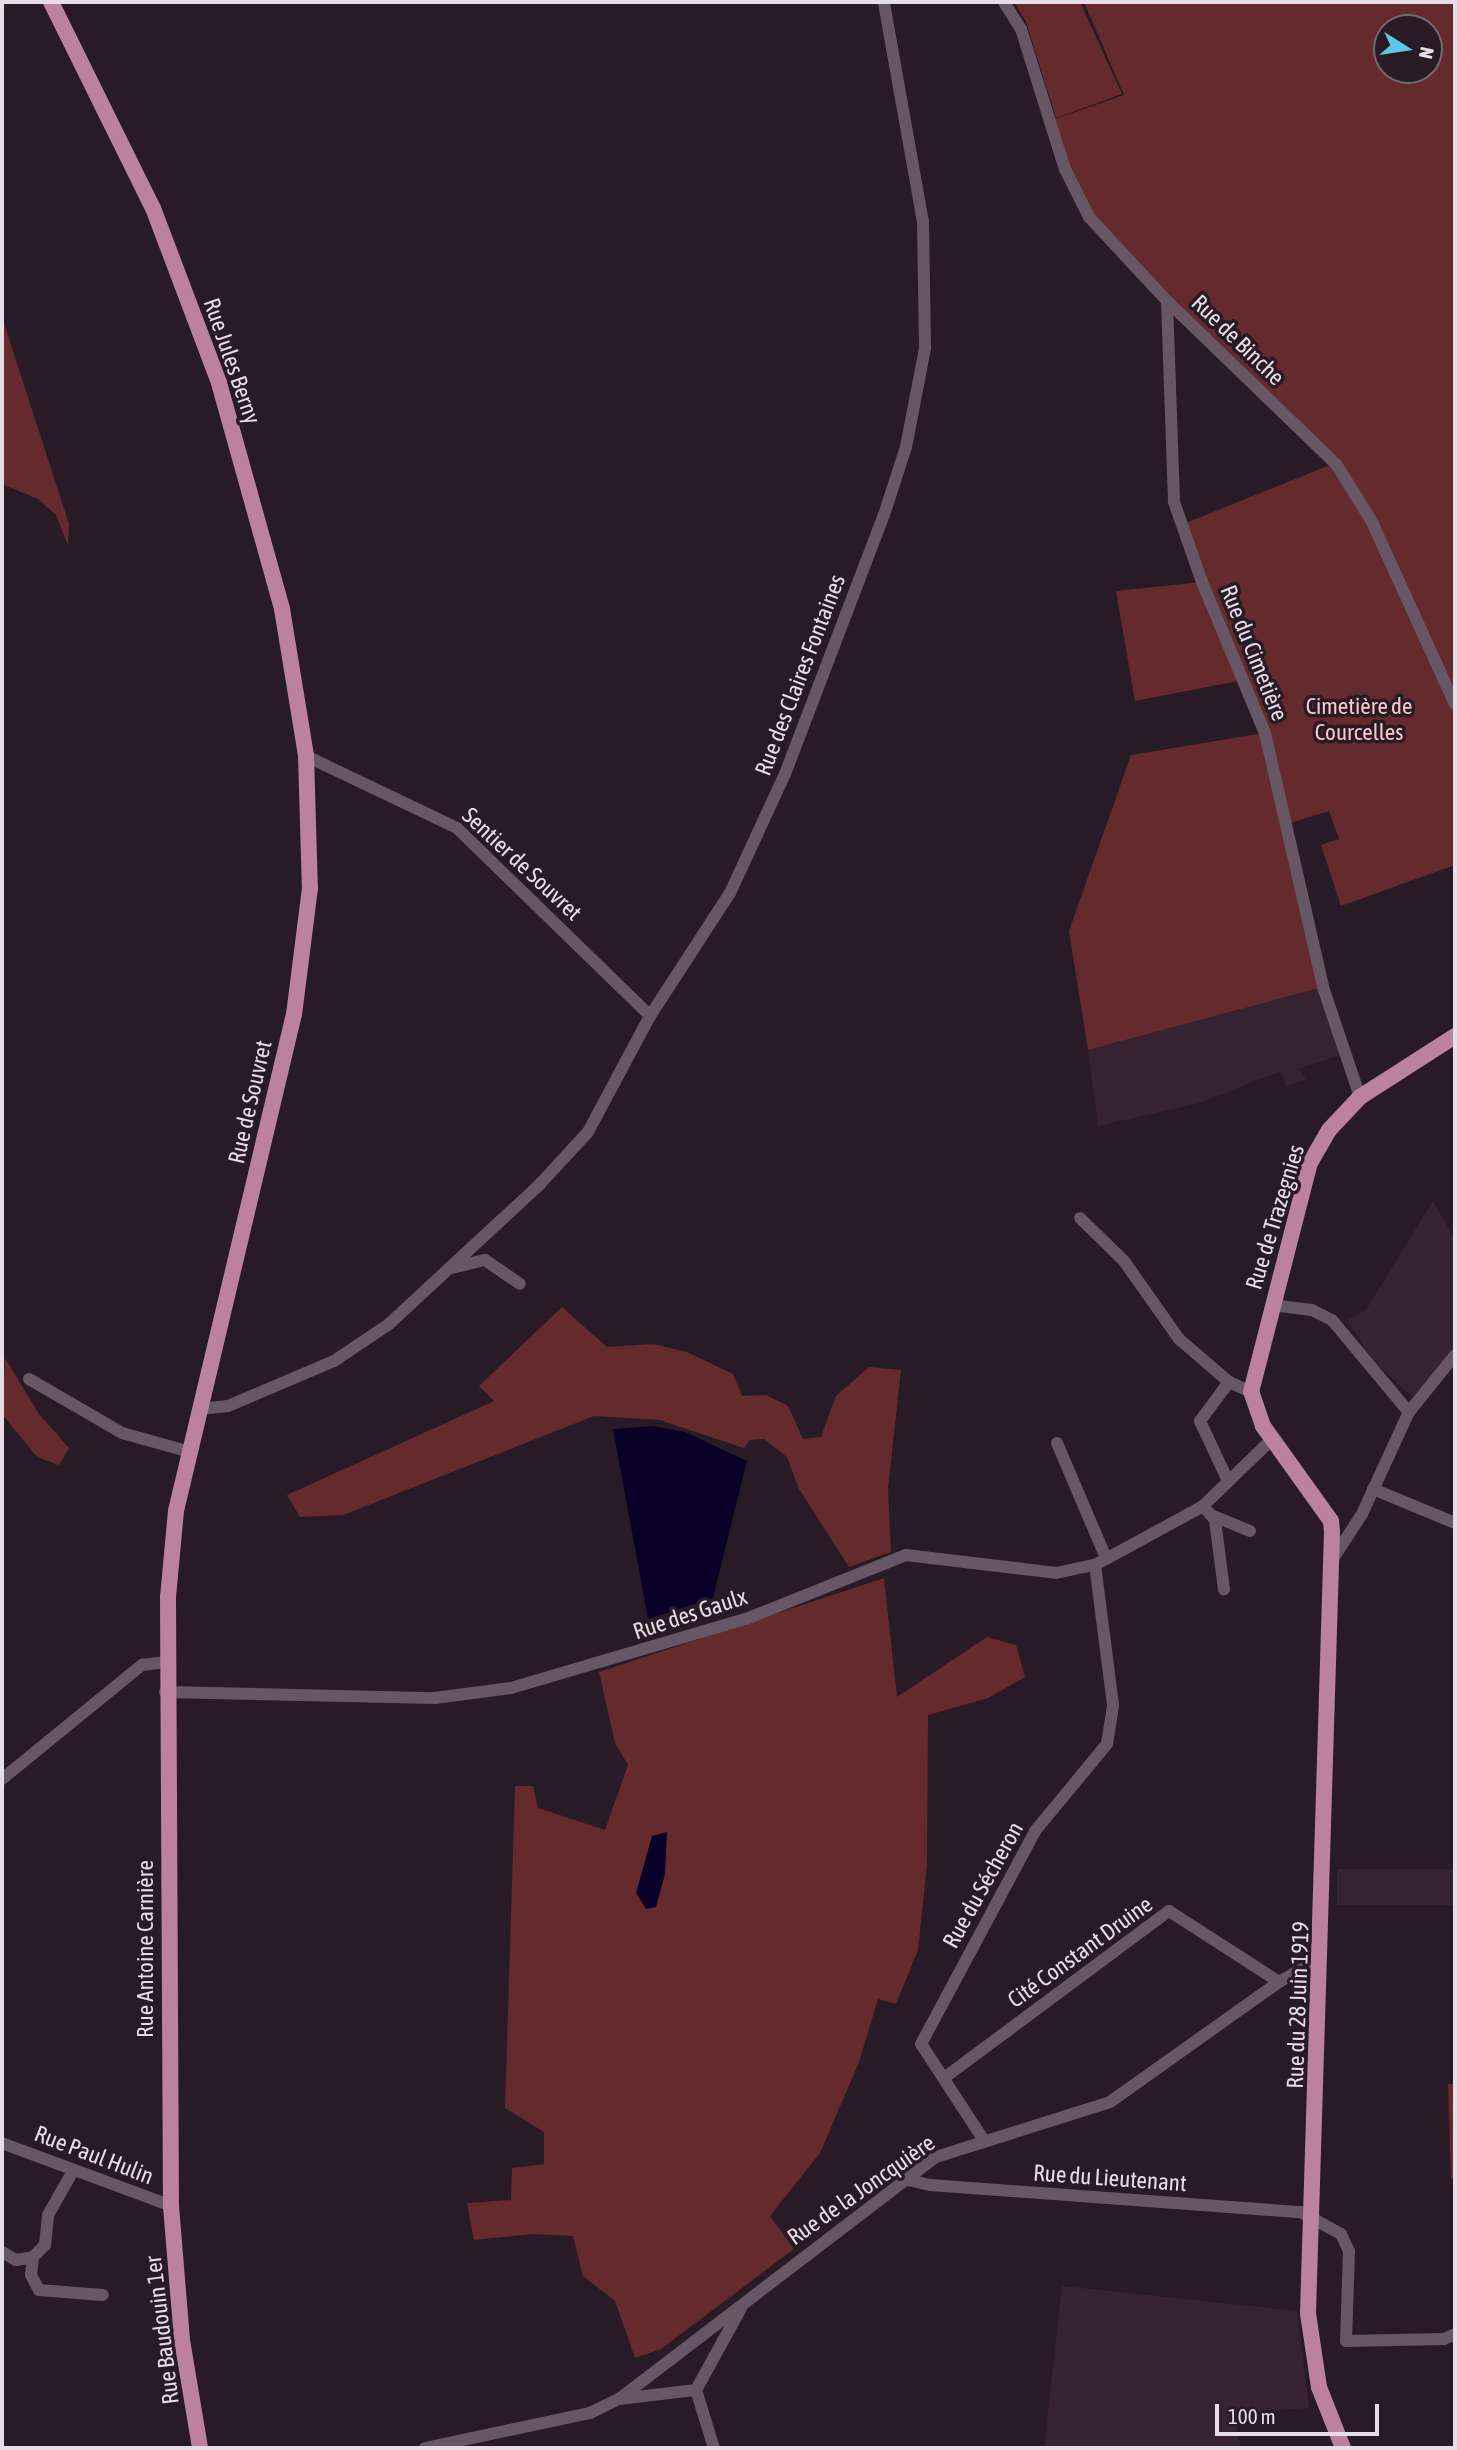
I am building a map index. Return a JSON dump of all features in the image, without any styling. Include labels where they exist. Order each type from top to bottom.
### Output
[{"type":"main road","name":"Rue Jules Berny","points":[[51,2],[153,208],[219,383],[282,609],[306,756]]},
{"type":"main road","name":"Rue de Souvret","points":[[165,1692],[176,1511],[293,1014],[310,888],[306,756]]},
{"type":"main road","name":"Rue de Trazegnies","points":[[1251,1392],[1310,1163],[1329,1130],[1360,1097],[1455,1036]]},
{"type":"main road","name":"Rue du 28 Juin 1919","points":[[1251,1392],[1256,1413],[1271,1440],[1331,1521],[1334,1557],[1309,2339],[1319,2388],[1343,2448]]},
{"type":"main road","name":"Rue Antoine Carnière","points":[[165,1692],[171,2206]]},
{"type":"main road","name":"Rue Baudouin 1er","points":[[171,2206],[183,2340],[200,2448]]},
{"type":"street","name":"Rue des Claires Fontaines","points":[[200,1409],[228,1406],[334,1361],[389,1324],[448,1269],[587,1132],[650,1016],[730,893],[785,774],[906,447],[925,348],[923,222],[884,2]]},
{"type":"street","name":"Rue de Binche","points":[[1004,2],[1021,29],[1065,169],[1082,206],[1167,301],[1313,440],[1349,482],[1455,704]]},
{"type":"street","name":"Rue du Cimetière","points":[[1167,301],[1174,502],[1265,733],[1323,986],[1360,1097]]},
{"type":"street","name":"Sentier de Souvret","points":[[306,756],[457,828],[650,1016]]},
{"type":"street","points":[[1080,1219],[1124,1261],[1179,1339],[1229,1382],[1251,1392]]},
{"type":"street","name":"Rue des Claires Fontaines","points":[[448,1269],[485,1260],[520,1284]]},
{"type":"street","points":[[1272,1305],[1312,1310],[1332,1321],[1409,1412]]},
{"type":"street","points":[[1334,1557],[1373,1489],[1409,1412],[1455,1355]]},
{"type":"street","points":[[30,1379],[122,1433],[190,1452]]},
{"type":"street","points":[[1228,1481],[1200,1422],[1229,1382]]},
{"type":"street","name":"Rue des Gaulx","points":[[165,1692],[435,1698],[486,1691],[587,1668],[746,1619],[906,1555],[1043,1572],[1101,1561],[1207,1511],[1228,1481],[1271,1440]]},
{"type":"street","points":[[1057,1443],[1101,1561]]},
{"type":"street","points":[[1373,1489],[1455,1523]]},
{"type":"street","points":[[1207,1511],[1250,1531]]},
{"type":"street","points":[[1207,1511],[1224,1589]]},
{"type":"street","name":"Rue du Sécheron","points":[[982,2139],[921,2044],[1035,1831],[1107,1744],[1113,1705],[1101,1561]]},
{"type":"street","points":[[2,1780],[142,1665],[166,1662]]},
{"type":"street","name":"Cité Constant Druine","points":[[944,2078],[1169,1911],[1279,1982]]},
{"type":"street","name":"Rue de la Joncquière","points":[[425,2448],[590,2413],[619,2399],[936,2157],[982,2139],[1110,2102],[1279,1982],[1321,1958]]},
{"type":"street","name":"Rue Paul Hulin","points":[[2,2143],[171,2206]]},
{"type":"street","points":[[2,2252],[16,2260],[33,2257],[45,2245],[48,2215],[73,2171]]},
{"type":"street","name":"Rue du Lieutenant","points":[[904,2179],[930,2185],[1301,2212],[1313,2216]]},
{"type":"street","points":[[1313,2216],[1341,2234],[1349,2251],[1346,2341],[1444,2339],[1455,2334]]},
{"type":"street","points":[[33,2257],[31,2276],[39,2290],[103,2295]]},
{"type":"street","points":[[714,2448],[696,2390],[744,2302]]},
{"type":"street","points":[[619,2399],[696,2390]]},
{"type":"shaded area","points":[[1323,987],[1344,1054],[1299,1069],[1306,1080],[1286,1086],[1280,1071],[1199,1103],[1098,1126],[1088,1050]]},
{"type":"shaded area","points":[[1433,1201],[1455,1240],[1455,1347],[1413,1397],[1373,1361],[1347,1320],[1366,1310]]},
{"type":"shaded area","points":[[652,1426],[685,1432],[747,1461],[713,1598],[648,1619],[613,1429]]},
{"type":"shaded area","points":[[667,1832],[665,1874],[656,1907],[646,1909],[636,1893],[652,1836]]},
{"type":"shaded area","points":[[1337,1869],[1455,1869],[1455,1905],[1337,1905]]},
{"type":"shaded area","points":[[1062,2286],[1297,2311],[1309,2408],[1233,2413],[1241,2448],[1044,2448]]},
{"type":"green space","points":[[1014,2],[1080,2],[1122,94],[1056,118],[1026,22]]},
{"type":"green space","name":"Cimetière de Courcelles","points":[[1084,2],[1455,2],[1455,681],[1447,685],[1455,703],[1455,865],[1341,906],[1321,845],[1339,839],[1329,811],[1287,824],[1323,987],[1088,1050],[1069,931],[1131,755],[1264,733],[1243,680],[1135,701],[1116,591],[1201,582],[1181,525],[1335,463],[1167,301],[1082,206],[1052,120],[1124,95]]},
{"type":"green space","points":[[2,317],[69,524],[68,546],[56,515],[38,499],[2,484]]},
{"type":"green space","points":[[562,1307],[607,1347],[653,1344],[687,1352],[733,1374],[742,1396],[766,1395],[788,1406],[803,1439],[821,1437],[836,1396],[869,1367],[901,1370],[888,1488],[891,1552],[849,1567],[799,1489],[787,1457],[764,1439],[750,1440],[744,1448],[660,1420],[594,1416],[343,1515],[300,1517],[287,1495],[494,1401],[479,1386]]},
{"type":"green space","points":[[5,1358],[39,1414],[69,1448],[59,1465],[37,1457],[2,1414]]},
{"type":"green space","points":[[884,1578],[897,1697],[987,1637],[1016,1645],[1025,1677],[988,1698],[928,1715],[927,1865],[918,1950],[896,2004],[878,1999],[859,2062],[820,2153],[770,2216],[794,2249],[661,2349],[635,2358],[615,2301],[583,2276],[573,2236],[532,2234],[474,2240],[467,2203],[511,2200],[512,2168],[544,2164],[544,2132],[505,2108],[515,1786],[533,1786],[538,1808],[605,1830],[628,1765],[615,1743],[599,1672]]},
{"type":"green space","points":[[1448,2084],[1455,2084],[1455,2179],[1451,2179]]}]
